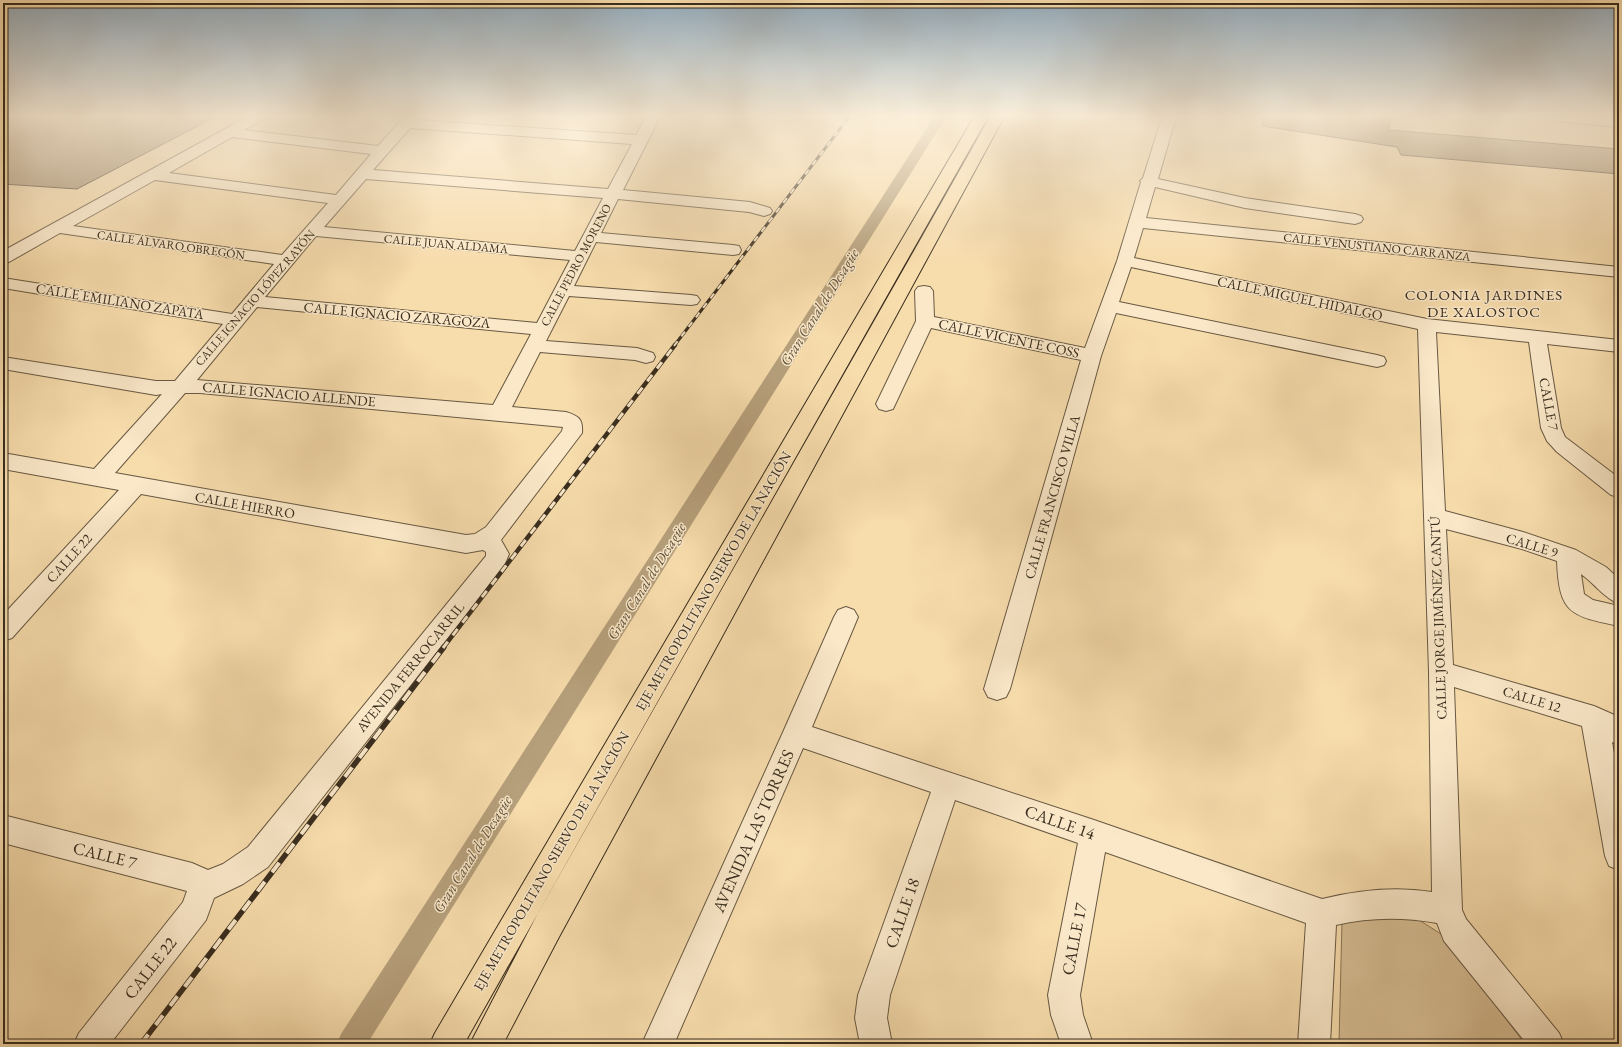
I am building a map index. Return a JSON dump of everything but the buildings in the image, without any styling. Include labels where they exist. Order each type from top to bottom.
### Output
[{"type":"highway","name":"EJE METROPOLITANO SIERVO DE LA NACIÓN","points":[[446,1044],[952,166]]},
{"type":"highway","name":"EJE METROPOLITANO SIERVO DE LA NACIÓN","points":[[486,1044],[548,926],[970,166]]},
{"type":"street","points":[[3,258],[170,166]]},
{"type":"street","name":"CALLE IGNACIO LÓPEZ RAYÓN","points":[[98,479],[180,387],[369,166]]},
{"type":"street","name":"CALLE PEDRO MORENO","points":[[499,413],[562,290],[629,166]]},
{"type":"street","name":"CALLE FRANCISCO VILLA","points":[[997,689],[1092,356],[1125,261],[1153,166]]},
{"type":"street","points":[[362,174],[614,194],[750,207],[764,211]]},
{"type":"street","points":[[153,175],[340,200]]},
{"type":"street","points":[[1148,181],[1245,203],[1355,218]]},
{"type":"street","name":"CALLE VENUSTIANO CARRANZA","points":[[1136,222],[1619,272]]},
{"type":"street","name":"CALLE ÁLVARO OBREGÓN","points":[[56,228],[286,261]]},
{"type":"street","name":"CALLE JUAN ALDAMA","points":[[313,231],[580,256]]},
{"type":"street","points":[[590,238],[732,250]]},
{"type":"street","name":"CALLE MIGUEL HIDALGO","points":[[1125,261],[1427,325],[1619,346]]},
{"type":"street","name":"CALLE EMILIANO ZAPATA","points":[[3,283],[237,320]]},
{"type":"street","points":[[562,290],[691,300]]},
{"type":"street","points":[[886,404],[925,321],[924,291]]},
{"type":"street","name":"CALLE IGNACIO ZARAGOZA","points":[[252,301],[542,329]]},
{"type":"street","points":[[1110,306],[1377,361]]},
{"type":"street","name":"CALLE VICENTE COSS","points":[[925,321],[1092,356]]},
{"type":"street","name":"CALLE JORGE JIMÉNEZ CANTÚ","points":[[1427,325],[1441,672],[1446,910],[1456,930],[1548,1044]]},
{"type":"street","name":"CALLE 7","points":[[1537,337],[1551,428],[1554,437],[1564,447],[1619,489]]},
{"type":"street","points":[[534,346],[637,354],[646,357]]},
{"type":"street","name":"CALLE IGNACIO ALLENDE","points":[[3,363],[156,388],[200,386],[566,419],[573,424],[572,433],[487,540]]},
{"type":"street","name":"CALLE HIERRO","points":[[3,461],[466,544],[474,544],[487,540]]},
{"type":"street","name":"CALLE 22","points":[[6,624],[136,485]]},
{"type":"street","name":"CALLE 9","points":[[1435,517],[1523,541],[1568,556],[1598,574],[1619,594]]},
{"type":"street","name":"AVENIDA FERROCARRIL","points":[[202,888],[233,874],[258,857],[496,560],[498,555],[496,549],[487,540]]},
{"type":"street","points":[[1568,556],[1570,592],[1578,604],[1590,610],[1619,616]]},
{"type":"street","name":"AVENIDA LAS TORRES","points":[[658,1044],[796,734],[846,617]]},
{"type":"street","name":"CALLE 12","points":[[1441,672],[1594,718],[1609,725],[1619,733]]},
{"type":"street","points":[[1594,718],[1619,856]]},
{"type":"street","name":"CALLE 14","points":[[796,734],[1094,834],[1322,914]]},
{"type":"street","name":"CALLE 18","points":[[876,1044],[871,1018],[874,995],[947,784]]},
{"type":"street","name":"CALLE 7","points":[[3,829],[192,877],[198,881],[202,888]]},
{"type":"street","name":"CALLE 17","points":[[1077,1044],[1067,1015],[1064,995],[1094,834]]},
{"type":"street","name":"CALLE 22","points":[[90,1044],[196,910],[202,888]]},
{"type":"street","points":[[1314,1044],[1322,914],[1350,906],[1371,903],[1423,905],[1446,910]]},
{"type":"shaded area","points":[[1405,911],[1441,934],[1525,1044],[1339,1044],[1342,921]]},
{"type":"waterway","name":"Gran Canal de Desagüe","points":[[351,1044],[909,166]]},
{"type":"railway","points":[[674,346],[812,166]]},
{"type":"railway","points":[[443,648],[675,345]]},
{"type":"railway","points":[[141,1044],[444,647]]},
{"type":"district","name":"COLONIA JARDINES DE XALOSTOC","points":[[1484,302]]}]
